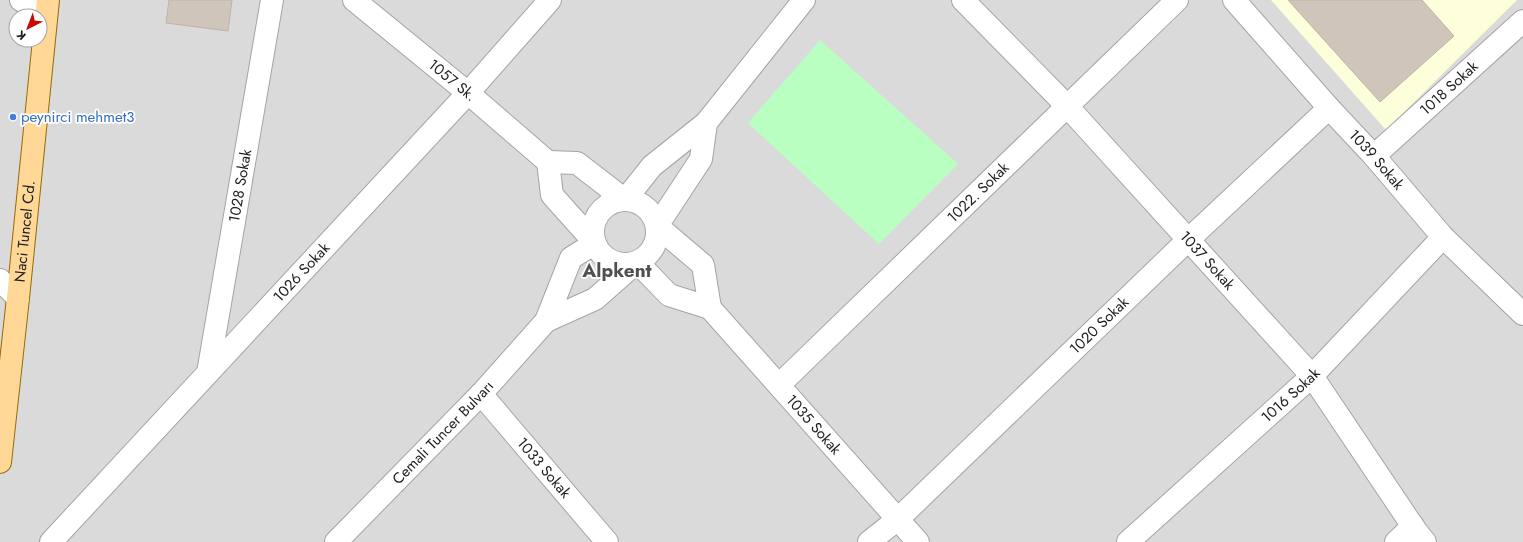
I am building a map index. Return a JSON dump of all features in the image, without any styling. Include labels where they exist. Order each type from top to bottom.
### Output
[{"type":"main road","name":"Naci Tuncel Cd.","points":[[0,462],[43,48]]},
{"type":"street","points":[[21,0],[47,8]]},
{"type":"street","name":"1028 Sokak","points":[[208,372],[272,0]]},
{"type":"street","name":"1057 Sk.","points":[[354,0],[548,162]]},
{"type":"street","name":"1026 Sokak","points":[[51,542],[468,94],[550,0]]},
{"type":"street","points":[[625,200],[652,166],[706,123],[804,0]]},
{"type":"street","name":"1037 Sokak","points":[[963,0],[1067,106],[1312,376],[1419,534]]},
{"type":"street","name":"1022. Sokak","points":[[779,385],[1177,0]]},
{"type":"street","name":"1039 Sokak","points":[[1234,0],[1329,108],[1374,156],[1443,237],[1523,314]]},
{"type":"street","name":"1018 Sokak","points":[[1374,156],[1523,21]]},
{"type":"street","name":"1020 Sokak","points":[[869,542],[898,519],[1189,239],[1329,108]]},
{"type":"street","points":[[657,226],[700,159],[706,123]]},
{"type":"street","points":[[596,243],[552,195],[548,162],[576,163],[625,200]]},
{"type":"street","points":[[546,321],[595,299],[637,262],[647,256],[653,247],[657,237],[657,226],[652,215],[645,207],[635,202],[625,200],[615,202],[606,207],[599,214],[595,223],[594,233],[596,243],[600,251],[616,263],[627,264],[637,262]]},
{"type":"street","points":[[637,262],[669,295],[710,308],[703,264],[657,226]]},
{"type":"street","name":"1016 Sokak","points":[[1128,542],[1312,376],[1443,237]]},
{"type":"street","points":[[546,321],[571,258],[596,243]]},
{"type":"street","points":[[0,280],[18,298]]},
{"type":"street","name":"1035 Sokak","points":[[710,308],[918,542]]},
{"type":"street","name":"Cemali Tuncer Bulvarı","points":[[344,539],[481,394],[546,321]]},
{"type":"street","name":"1033 Sokak","points":[[481,394],[607,542]]},
{"type":"street","points":[[1396,542],[1419,534]]},
{"type":"shaded area","points":[[0,0],[1523,0],[1523,542],[0,542]]},
{"type":"shaded area","points":[[1271,0],[1517,0],[1386,130]]},
{"type":"green space","points":[[820,40],[958,164],[879,244],[748,123]]},
{"type":"building","points":[[169,0],[232,0],[228,31],[166,23]]},
{"type":"building","points":[[1288,0],[1422,0],[1454,36],[1380,102]]},
{"type":"place","name":"peynirci mehmet3","points":[[13,117]]},
{"type":"district","name":"Alpkent","points":[[617,270]]}]
